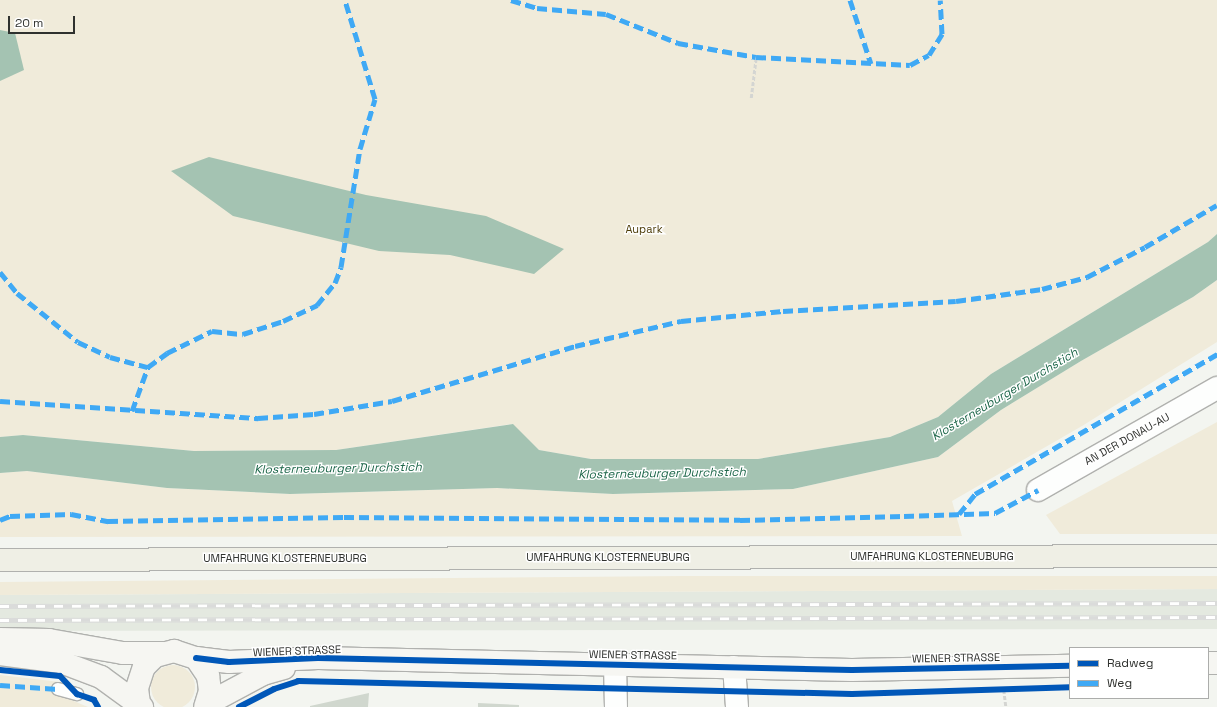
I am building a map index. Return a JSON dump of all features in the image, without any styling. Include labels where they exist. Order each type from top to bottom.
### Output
[{"type":"main road","name":"UMFAHRUNG KLOSTERNEUBURG","points":[[0,560],[1217,556]]},
{"type":"street","name":"AN DER DONAU-AU","points":[[1038,490],[1217,388]]},
{"type":"street","name":"WIENER STRASSE","points":[[0,639],[49,640],[123,653],[163,653],[181,651],[196,658],[229,662],[318,658],[734,666],[852,670],[1069,666]]},
{"type":"street","points":[[141,705],[137,688],[140,673],[149,661],[163,653]]},
{"type":"street","points":[[0,654],[61,662],[101,677],[141,705]]},
{"type":"street","name":"WIENER STRASSE","points":[[196,658],[210,682],[206,706]]},
{"type":"street","name":"WIENER STRASSE","points":[[206,706],[263,674],[318,658]]},
{"type":"street","points":[[615,664],[616,707]]},
{"type":"street","points":[[734,666],[738,707]]},
{"type":"lane","points":[[58,689],[77,694]]},
{"type":"path","points":[[751,98],[756,57]]},
{"type":"path","points":[[997,689],[1012,689]]},
{"type":"path","points":[[1004,689],[1006,707]]},
{"type":"shaded area","points":[[1217,589],[1217,629],[0,631],[0,595]]},
{"type":"green space","name":"Aupark","points":[[0,0],[1217,0],[1217,234],[1208,242],[991,374],[938,417],[890,437],[758,459],[591,459],[539,450],[512,424],[336,450],[194,451],[23,435],[0,437]]},
{"type":"green space","points":[[1217,280],[1217,342],[1082,426],[952,501],[962,536],[0,537],[0,473],[27,471],[167,488],[290,494],[497,488],[613,494],[793,489],[938,457],[1001,410],[1081,361],[1193,297]]},
{"type":"green space","points":[[1217,422],[1217,534],[1060,534],[1046,515]]},
{"type":"green space","points":[[682,576],[1217,576],[1217,589],[0,595],[0,582]]},
{"type":"green space","points":[[169,665],[177,665],[189,671],[195,683],[195,691],[189,703],[179,708],[167,708],[157,703],[151,691],[151,683],[157,671]]},
{"type":"green space","points":[[0,675],[60,682],[57,694],[88,707],[0,707]]},
{"type":"water","points":[[0,30],[15,33],[24,70],[0,81]]},
{"type":"water","points":[[209,157],[366,195],[486,216],[564,249],[534,274],[450,255],[379,251],[233,216],[171,171]]},
{"type":"water","name":"Klosterneuburger Durchstich","points":[[1217,234],[1217,280],[1193,297],[1081,361],[1001,410],[938,457],[793,489],[613,494],[497,488],[290,494],[167,488],[27,471],[0,473],[0,437],[23,435],[194,451],[336,450],[513,424],[539,450],[591,459],[758,459],[890,437],[938,417],[991,374],[1208,242]]},
{"type":"building","points":[[369,693],[368,707],[310,707],[310,706]]},
{"type":"building","points":[[478,703],[519,705],[519,707],[478,707]]},
{"type":"railway","points":[[0,606],[1217,603]]},
{"type":"railway","points":[[0,620],[1217,617]]},
{"type":"marked path","points":[[0,272],[17,293],[78,342],[110,357],[148,367],[167,353],[212,331],[243,334],[283,321],[317,305],[335,283],[341,267],[360,149],[375,99],[345,0]]},
{"type":"marked path","points":[[511,0],[537,8],[606,14],[678,43],[756,57],[910,65],[929,55],[942,34],[940,0]]},
{"type":"marked path","points":[[850,0],[871,64]]},
{"type":"marked path","points":[[0,401],[258,418],[314,414],[392,401],[575,346],[681,321],[783,311],[956,301],[1042,289],[1087,277],[1145,247],[1217,205]]},
{"type":"marked path","points":[[959,514],[975,494],[1217,354]]},
{"type":"marked path","points":[[132,411],[148,367]]},
{"type":"marked path","points":[[0,520],[10,516],[71,514],[108,521],[344,517],[740,520],[904,516],[995,513],[1038,490]]},
{"type":"marked path","points":[[0,685],[58,689]]},
{"type":"cycle path","points":[[196,658],[229,662],[318,658],[852,670],[1069,666]]},
{"type":"cycle path","points":[[0,670],[60,676],[77,694],[94,700],[98,707]]},
{"type":"cycle path","points":[[239,707],[274,689],[298,681],[852,694],[1069,687]]}]
